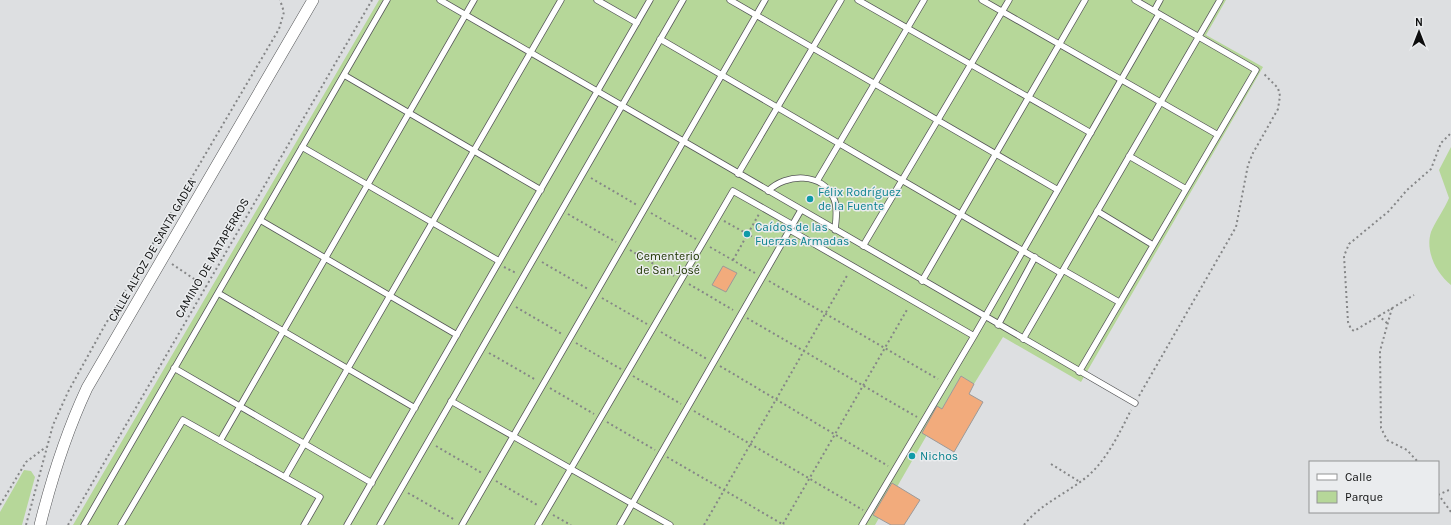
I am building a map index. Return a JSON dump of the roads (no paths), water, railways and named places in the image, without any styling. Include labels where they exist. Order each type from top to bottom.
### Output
[{"type":"street","name":"CALLE ALFOZ DE SANTA GADEA","points":[[40,525],[49,488],[72,420],[104,358],[313,0]]},
{"type":"lane","points":[[84,525],[387,0]]},
{"type":"lane","points":[[440,0],[597,92],[683,140],[738,174],[1079,372],[1135,403]]},
{"type":"lane","points":[[220,441],[474,0]]},
{"type":"lane","points":[[285,477],[562,0]]},
{"type":"lane","points":[[597,0],[637,23]]},
{"type":"lane","points":[[347,525],[650,0]]},
{"type":"lane","points":[[380,525],[683,0]]},
{"type":"lane","points":[[730,0],[1058,190]]},
{"type":"lane","points":[[462,525],[765,0]]},
{"type":"lane","points":[[738,174],[841,0]]},
{"type":"lane","points":[[858,0],[1091,133]]},
{"type":"lane","points":[[817,181],[924,0]]},
{"type":"lane","points":[[982,0],[1218,135]]},
{"type":"lane","points":[[862,246],[1009,0]]},
{"type":"lane","points":[[922,280],[1085,0]]},
{"type":"lane","points":[[1079,372],[1256,70],[1135,0]]},
{"type":"lane","points":[[862,525],[1122,81],[1157,12],[1160,0]]},
{"type":"lane","points":[[1023,339],[1220,0]]},
{"type":"lane","points":[[660,39],[1035,257],[1120,302]]},
{"type":"lane","points":[[344,75],[541,190]]},
{"type":"lane","points":[[302,147],[499,262]]},
{"type":"lane","points":[[1129,156],[1186,189]]},
{"type":"lane","points":[[768,191],[774,185],[790,179],[801,178],[817,181],[827,188],[834,199],[836,211],[835,230]]},
{"type":"lane","points":[[538,525],[733,191],[853,266],[974,336]]},
{"type":"lane","points":[[620,525],[801,210]]},
{"type":"lane","points":[[1097,211],[1153,245]]},
{"type":"lane","points":[[260,220],[457,335]]},
{"type":"lane","points":[[998,325],[1035,257]]},
{"type":"lane","points":[[218,294],[414,408]]},
{"type":"lane","points":[[174,368],[372,483]]},
{"type":"lane","points":[[451,401],[670,525]]},
{"type":"lane","points":[[121,525],[183,420],[320,497],[304,525]]},
{"type":"place","name":"Félix Rodríguez de la Fuente","points":[[810,199]]},
{"type":"place","name":"Caídos de las Fuerzas Armadas","points":[[747,234]]},
{"type":"place","name":"Nichos","points":[[912,456]]},
{"type":"park label","name":"Cementerio de San José","points":[[668,263]]}]
